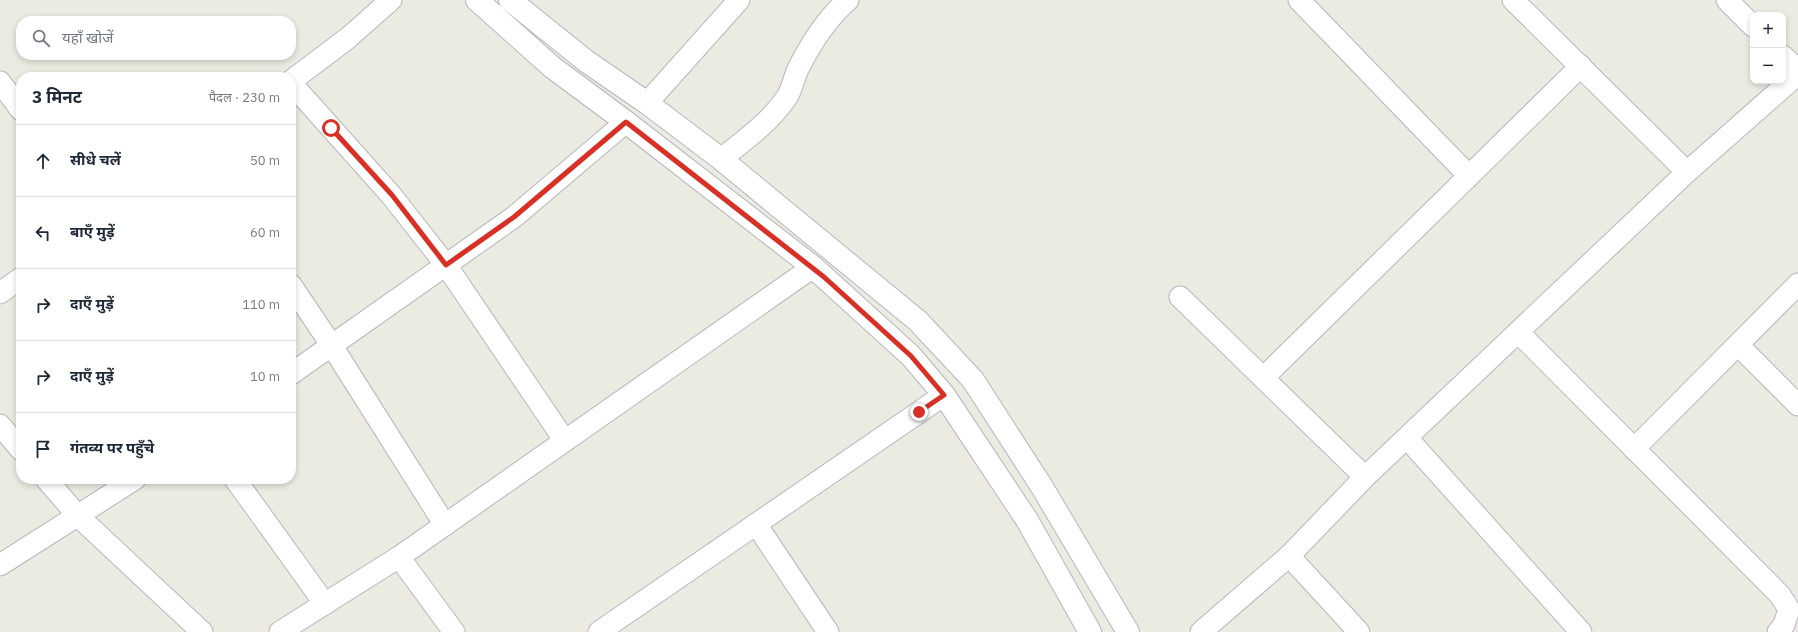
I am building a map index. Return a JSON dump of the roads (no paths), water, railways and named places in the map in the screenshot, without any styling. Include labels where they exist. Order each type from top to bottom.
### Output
[{"type":"street","points":[[296,78],[348,38],[391,0]]},
{"type":"street","points":[[477,0],[552,67],[626,122],[813,267],[911,356],[944,395],[1027,520],[1090,632]]},
{"type":"street","points":[[647,103],[739,0]]},
{"type":"street","points":[[721,160],[764,126],[769,120],[788,96],[797,70],[814,39],[836,10],[848,0]]},
{"type":"street","points":[[1299,0],[1469,176]]},
{"type":"street","points":[[1513,0],[1687,172]]},
{"type":"street","points":[[1727,0],[1750,23]]},
{"type":"street","points":[[516,2],[586,61],[647,103],[721,160],[918,321],[973,380],[1042,487],[1128,632]]},
{"type":"street","points":[[1786,59],[1798,70]]},
{"type":"street","points":[[1263,378],[1581,66]]},
{"type":"street","points":[[1201,632],[1289,556],[1365,477],[1518,332],[1687,172],[1798,74]]},
{"type":"street","points":[[0,82],[16,103]]},
{"type":"street","points":[[296,88],[392,195],[446,265],[565,441]]},
{"type":"street","points":[[296,371],[514,217],[626,122]]},
{"type":"street","points":[[280,632],[399,557],[813,267]]},
{"type":"street","points":[[0,293],[16,282]]},
{"type":"street","points":[[1634,448],[1798,284]]},
{"type":"street","points":[[296,292],[332,346],[445,525]]},
{"type":"street","points":[[1180,297],[1365,477]]},
{"type":"street","points":[[1518,332],[1780,595],[1789,609],[1784,625],[1778,632]]},
{"type":"street","points":[[1738,345],[1798,405]]},
{"type":"street","points":[[599,632],[944,395]]},
{"type":"street","points":[[0,425],[16,444]]},
{"type":"street","points":[[1407,438],[1581,632]]},
{"type":"street","points":[[50,484],[78,516],[202,632]]},
{"type":"street","points":[[0,565],[127,484]]},
{"type":"street","points":[[240,484],[326,604]]},
{"type":"street","points":[[756,524],[828,632]]},
{"type":"street","points":[[1289,556],[1358,632]]},
{"type":"street","points":[[399,557],[454,632]]}]
